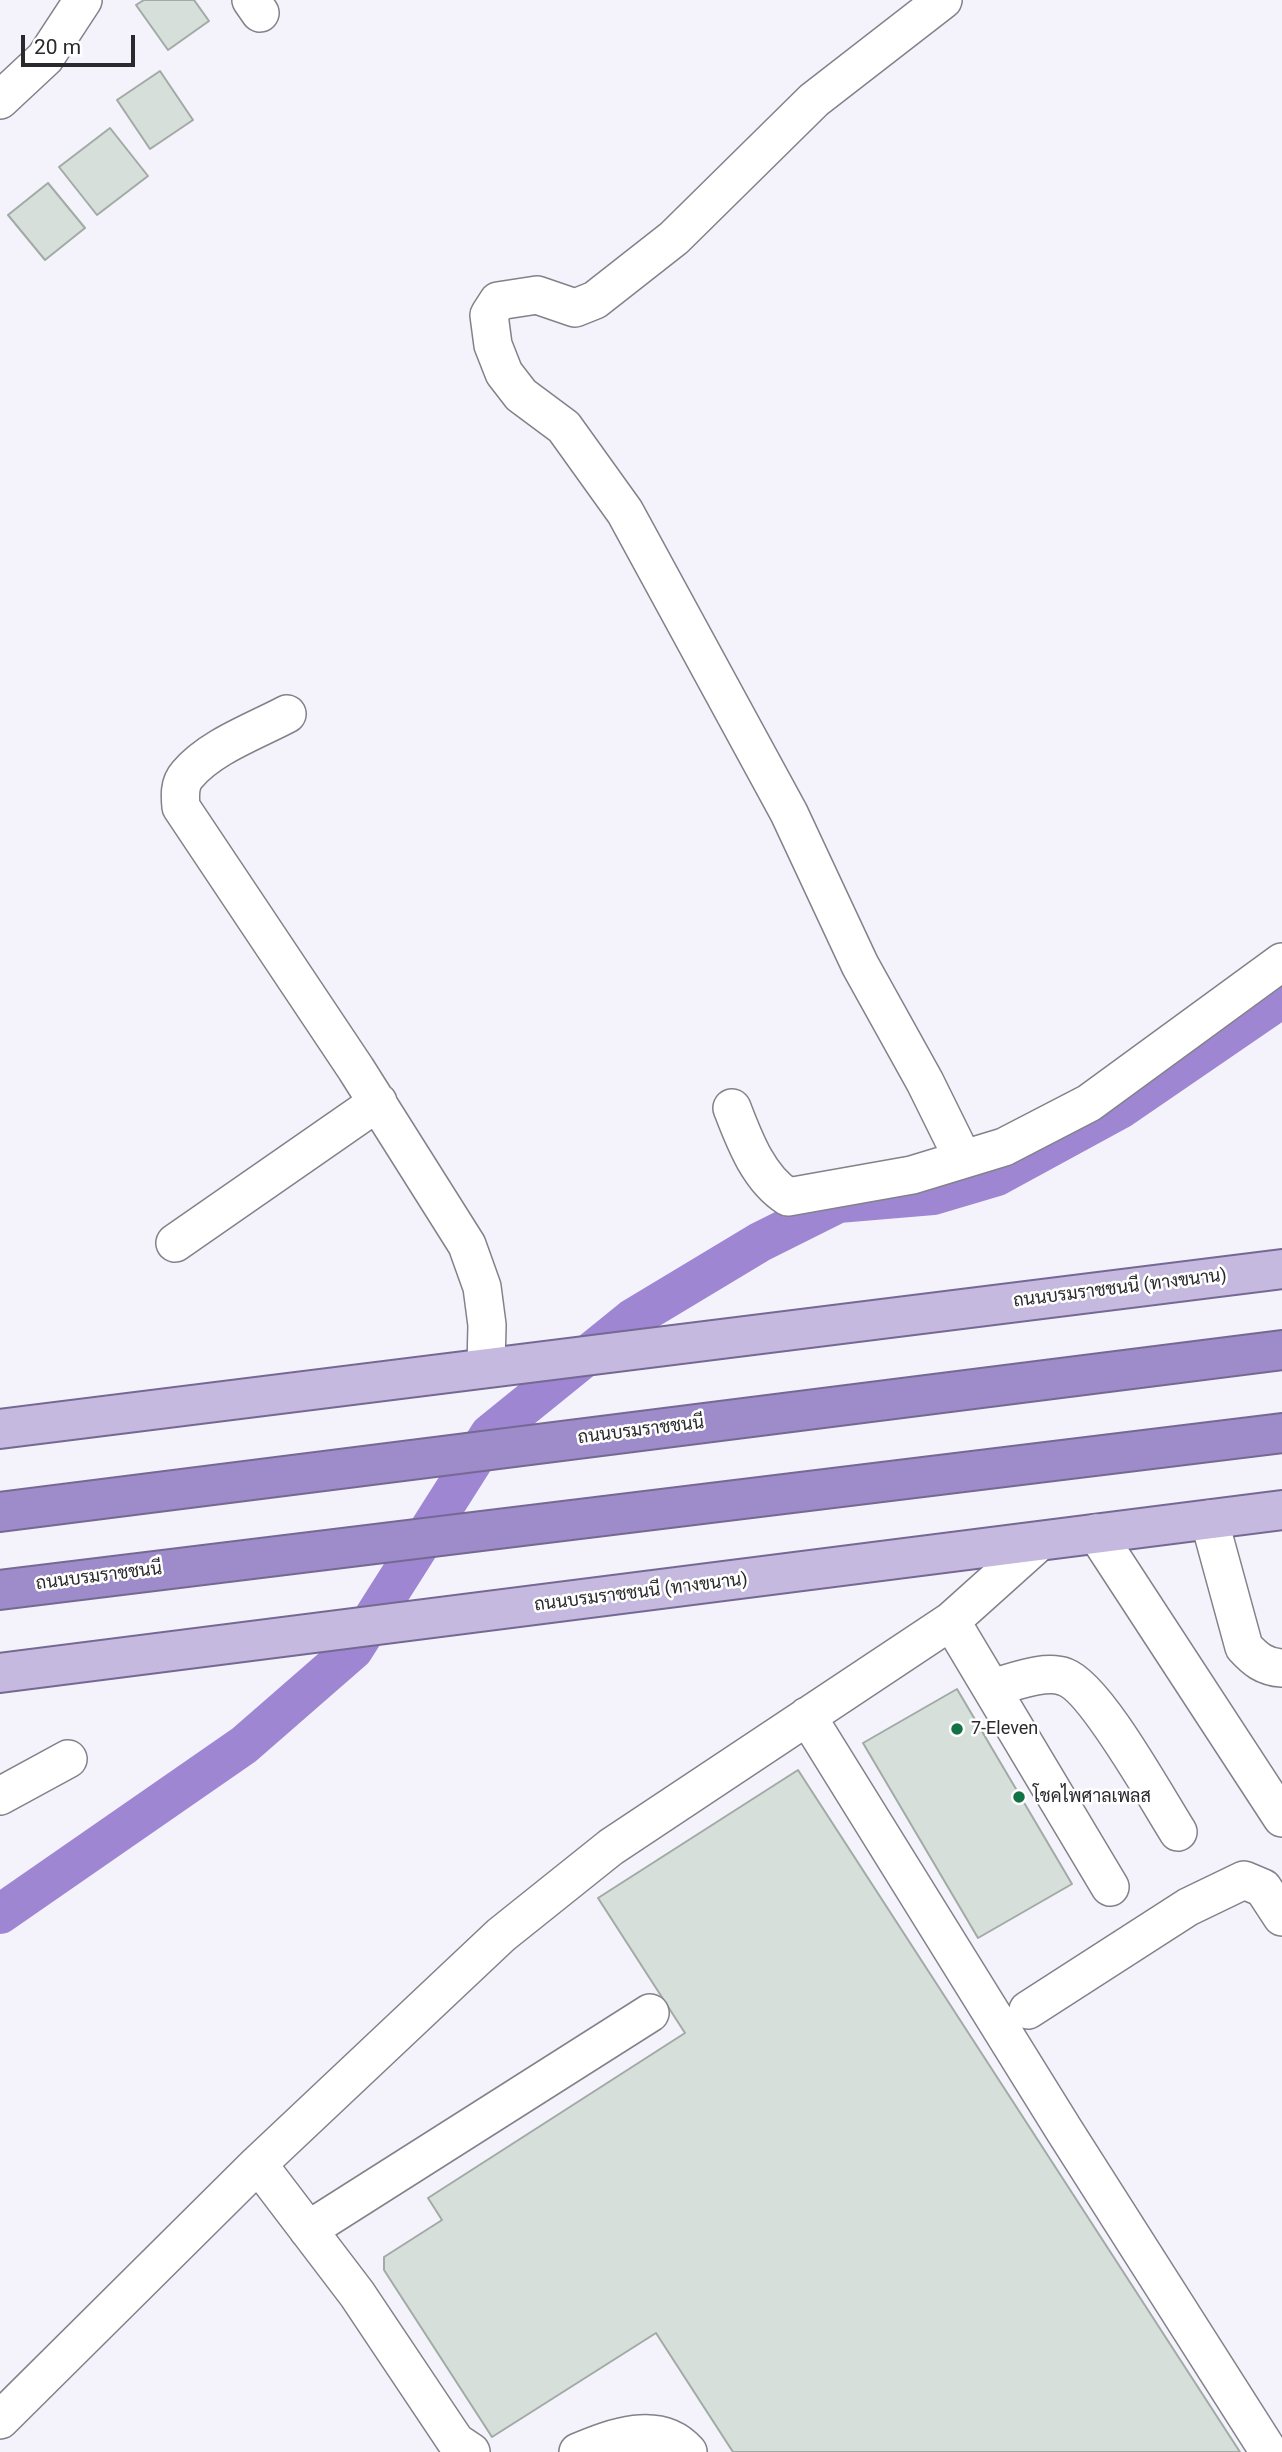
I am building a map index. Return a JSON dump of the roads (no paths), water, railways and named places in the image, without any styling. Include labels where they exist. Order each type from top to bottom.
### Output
[{"type":"highway","name":"ถนนบรมราชชนนี","points":[[0,1512],[1282,1350]]},
{"type":"highway","name":"ถนนบรมราชชนนี","points":[[0,1590],[1282,1433]]},
{"type":"main road","name":"ถนนบรมราชชนนี (ทางขนาน)","points":[[0,1429],[1282,1269]]},
{"type":"main road","name":"ถนนบรมราชชนนี (ทางขนาน)","points":[[0,1673],[1282,1510]]},
{"type":"street","points":[[0,100],[45,58],[83,0]]},
{"type":"street","points":[[943,0],[814,100],[674,238],[595,300],[575,308],[537,295],[498,301],[489,315],[493,345],[505,373],[521,395],[564,427],[625,512],[789,813],[860,965],[925,1082],[963,1159]]},
{"type":"street","points":[[287,714],[212,755],[186,776],[180,791],[181,807],[378,1102],[467,1245],[482,1287],[494,1366]]},
{"type":"street","points":[[732,1108],[749,1151],[779,1191],[788,1197],[912,1175],[1004,1147],[1089,1103],[1282,961]]},
{"type":"street","points":[[175,1243],[378,1102]]},
{"type":"street","points":[[1209,1519],[1244,1647],[1256,1661],[1282,1668]]},
{"type":"street","points":[[1096,1534],[1282,1818]]},
{"type":"street","points":[[0,2420],[258,2164],[501,1936],[611,1847],[951,1621],[1039,1542]]},
{"type":"street","points":[[951,1621],[1110,1887]]},
{"type":"street","points":[[991,1688],[1040,1676],[1064,1677],[1088,1693],[1178,1832]]},
{"type":"street","points":[[807,1716],[1057,2119],[1269,2452]]},
{"type":"street","points":[[0,1796],[68,1759]]},
{"type":"street","points":[[1028,2010],[1188,1907],[1244,1880],[1263,1888],[1282,1917]]},
{"type":"street","points":[[308,2230],[650,2013]]},
{"type":"street","points":[[258,2164],[357,2294],[456,2442],[471,2452]]},
{"type":"street","points":[[578,2452],[613,2437],[650,2432],[681,2445],[688,2452]]},
{"type":"waterway","points":[[0,1914],[244,1745],[353,1650],[490,1434],[632,1319],[760,1242],[838,1203],[933,1195],[997,1176],[1120,1109],[1282,998]]},
{"type":"place","name":"7-Eleven","points":[[957,1729]]},
{"type":"place","name":"โชคไพศาลเพลส","points":[[1019,1797]]}]
